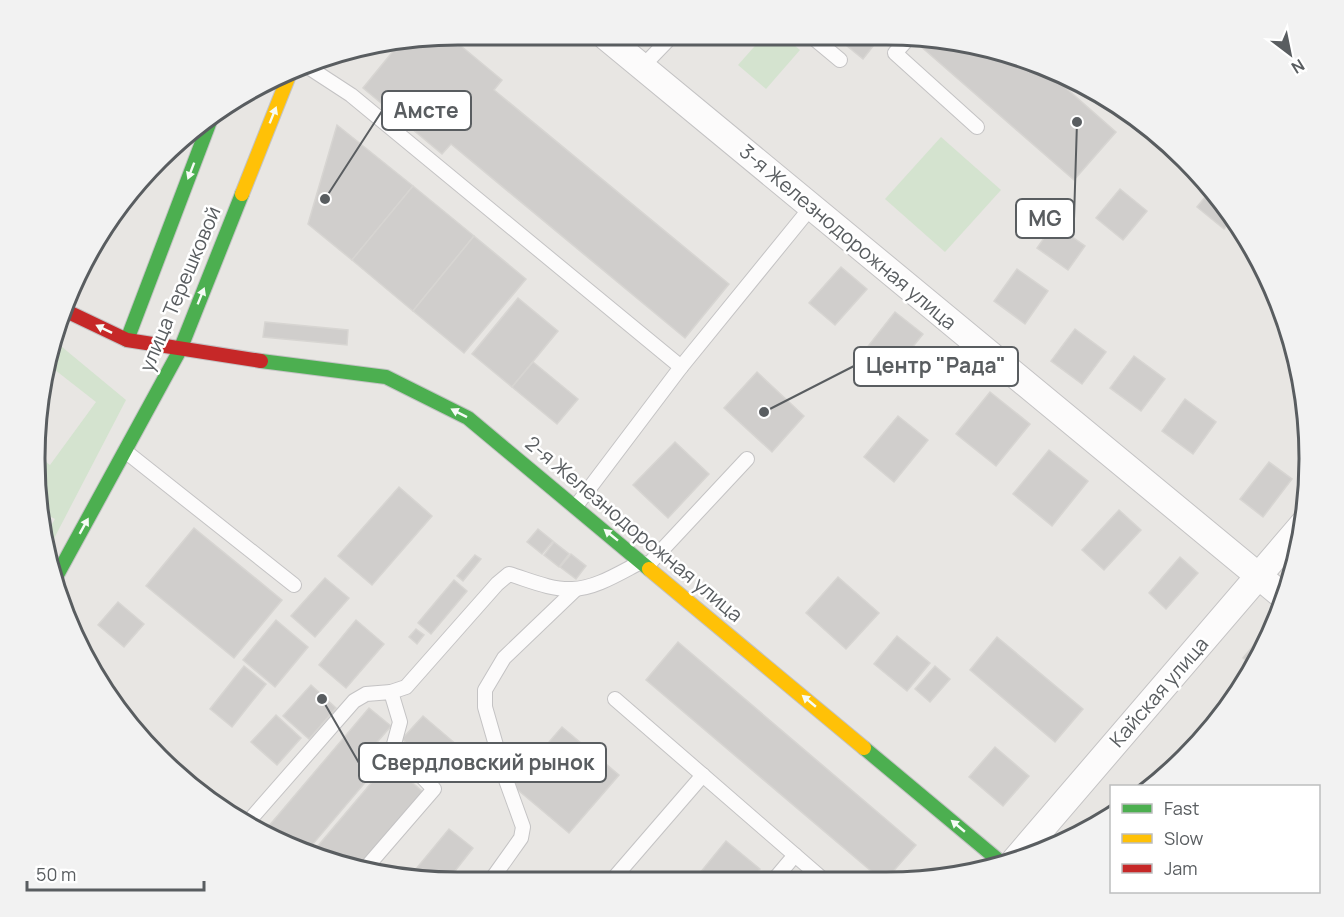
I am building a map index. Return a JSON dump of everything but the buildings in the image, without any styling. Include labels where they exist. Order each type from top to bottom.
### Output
[{"type":"main road","name":"улица Терешковой","points":[[60,569],[180,350],[286,83]]},
{"type":"main road","name":"улица Терешковой","points":[[127,340],[207,130]]},
{"type":"main road","name":"2-я Железнодорожная улица","points":[[71,313],[127,340],[180,350],[386,377],[468,418],[646,563],[995,857]]},
{"type":"street","name":"3-я Железнодорожная улица","points":[[616,45],[1277,591]]},
{"type":"street","name":"Кайская улица","points":[[1026,847],[1291,538]]},
{"type":"lane","points":[[642,67],[663,45]]},
{"type":"lane","points":[[822,45],[840,60]]},
{"type":"lane","points":[[902,46],[896,53],[977,127]]},
{"type":"lane","points":[[314,71],[351,95],[681,367]]},
{"type":"lane","points":[[576,506],[681,367],[812,206]]},
{"type":"lane","points":[[125,451],[294,585]]},
{"type":"lane","points":[[252,817],[354,701],[366,694],[391,692],[406,687],[504,577],[509,574],[559,589],[575,590],[646,563],[747,459]]},
{"type":"lane","points":[[497,872],[521,838],[523,828],[503,770],[485,706],[485,690],[504,658],[575,590]]},
{"type":"lane","points":[[371,862],[434,789],[399,753],[394,744],[394,735],[400,722],[391,692]]},
{"type":"lane","points":[[615,699],[815,872]]},
{"type":"lane","points":[[619,872],[703,774]]},
{"type":"lane","points":[[781,872],[795,855]]},
{"type":"green space","points":[[756,45],[794,45],[800,50],[766,89],[738,65]]},
{"type":"green space","points":[[941,137],[1001,190],[945,252],[885,199]]},
{"type":"green space","points":[[61,346],[126,400],[53,540],[51,526],[55,519],[50,516],[45,461],[50,465],[96,402],[55,370]]},
{"type":"traffic: fast","points":[[127,340],[207,130]]},
{"type":"traffic: fast","points":[[60,569],[180,350],[242,194]]},
{"type":"traffic: fast","points":[[261,361],[386,377],[468,418],[649,569]]},
{"type":"traffic: fast","points":[[864,748],[995,857]]},
{"type":"traffic: slow","points":[[242,194],[286,83]]},
{"type":"traffic: slow","points":[[649,569],[864,748]]},
{"type":"traffic: jam","points":[[71,313],[127,340],[261,361]]},
{"type":"place","name":"MG","points":[[1077,122]]},
{"type":"place","name":"Амсте","points":[[325,199]]},
{"type":"place","name":"Центр \"Рада\"","points":[[764,412]]},
{"type":"place","name":"Свердловский рынок","points":[[322,699]]}]
